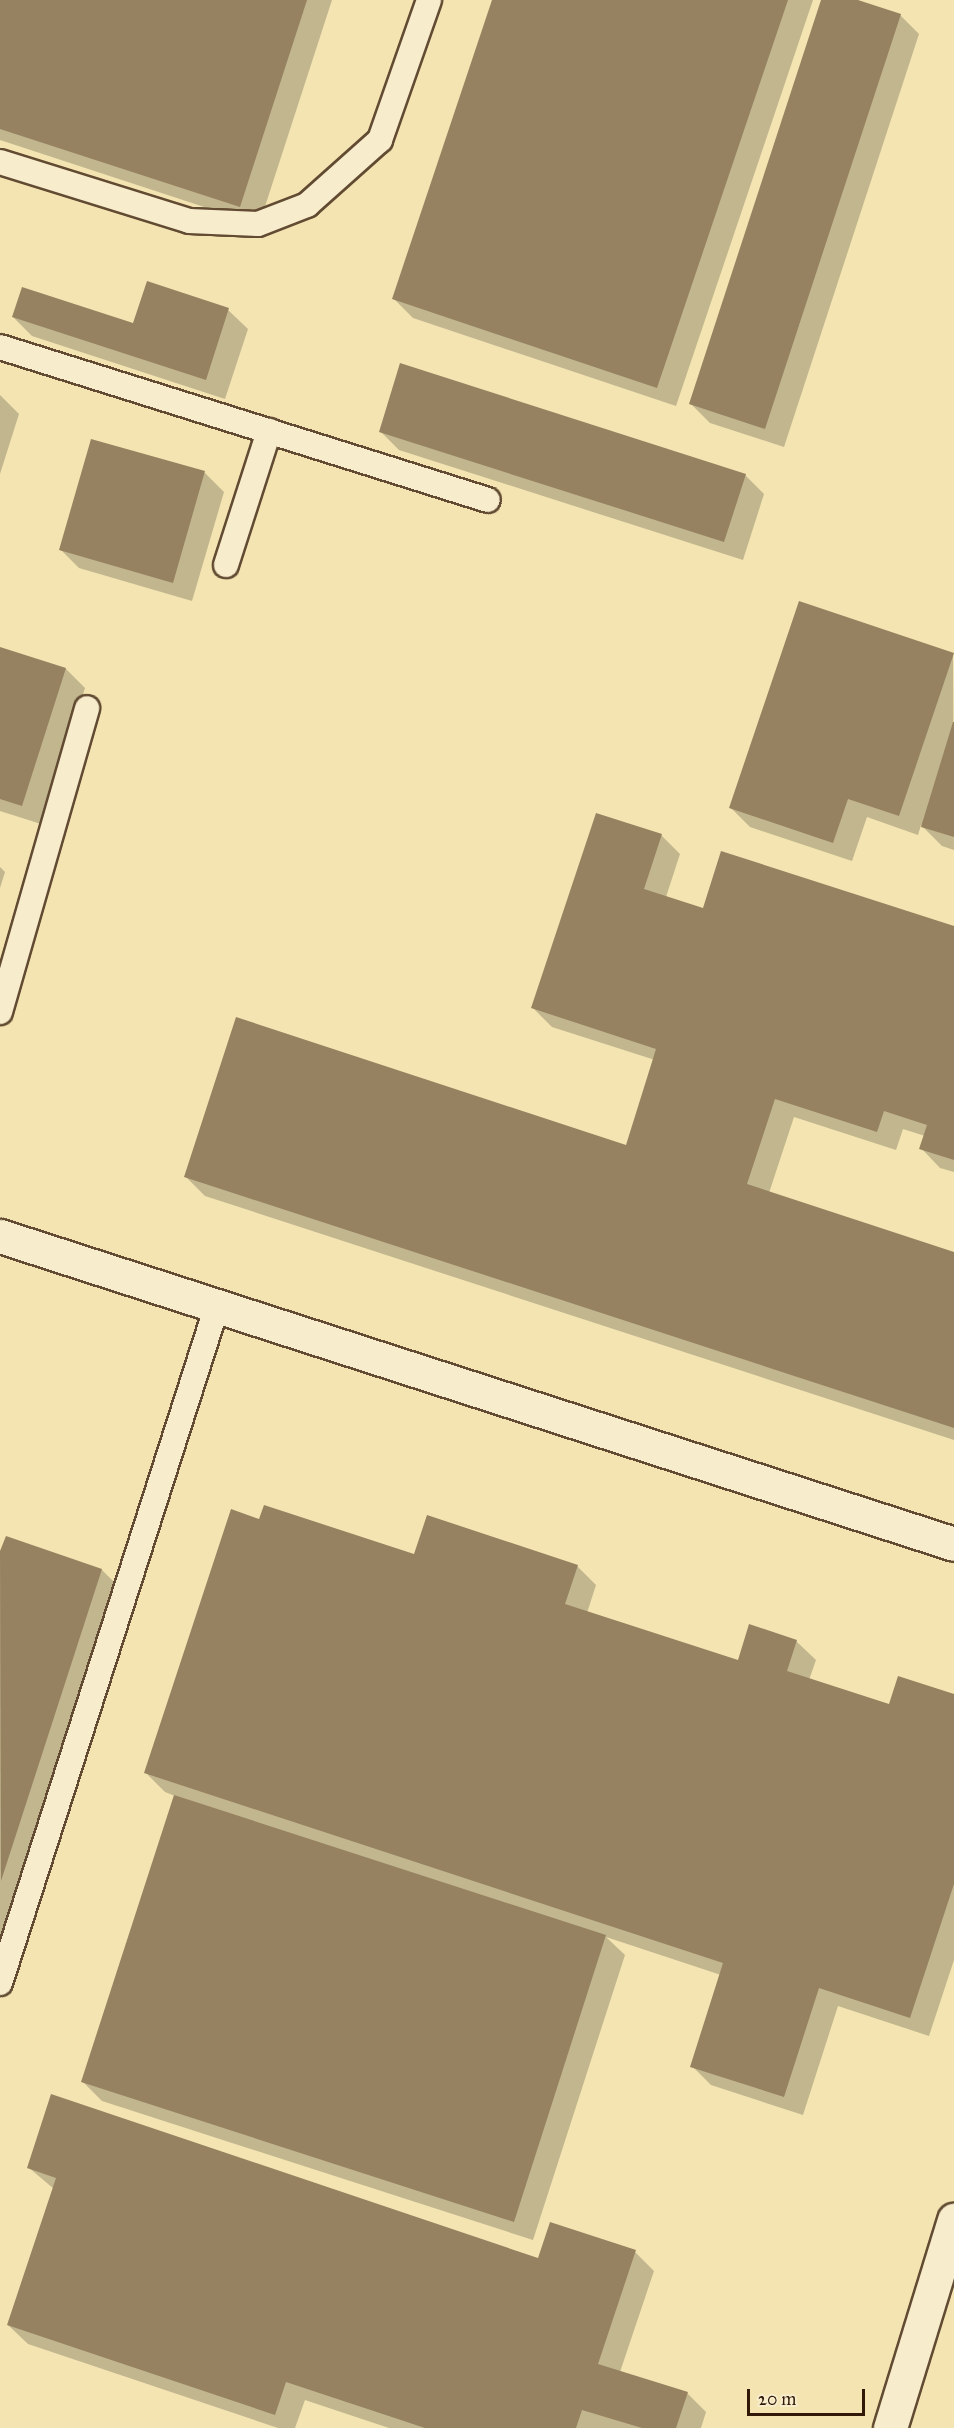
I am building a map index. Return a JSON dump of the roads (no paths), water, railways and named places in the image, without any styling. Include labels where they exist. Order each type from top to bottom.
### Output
[{"type":"street","points":[[0,1236],[954,1544]]},
{"type":"street","points":[[890,2428],[954,2220]]},
{"type":"lane","points":[[0,162],[189,221],[258,224],[307,205],[380,140],[429,0]]},
{"type":"lane","points":[[0,347],[488,500]]},
{"type":"lane","points":[[226,565],[269,431]]},
{"type":"lane","points":[[0,1012],[87,708]]},
{"type":"lane","points":[[0,1983],[217,1306]]}]
